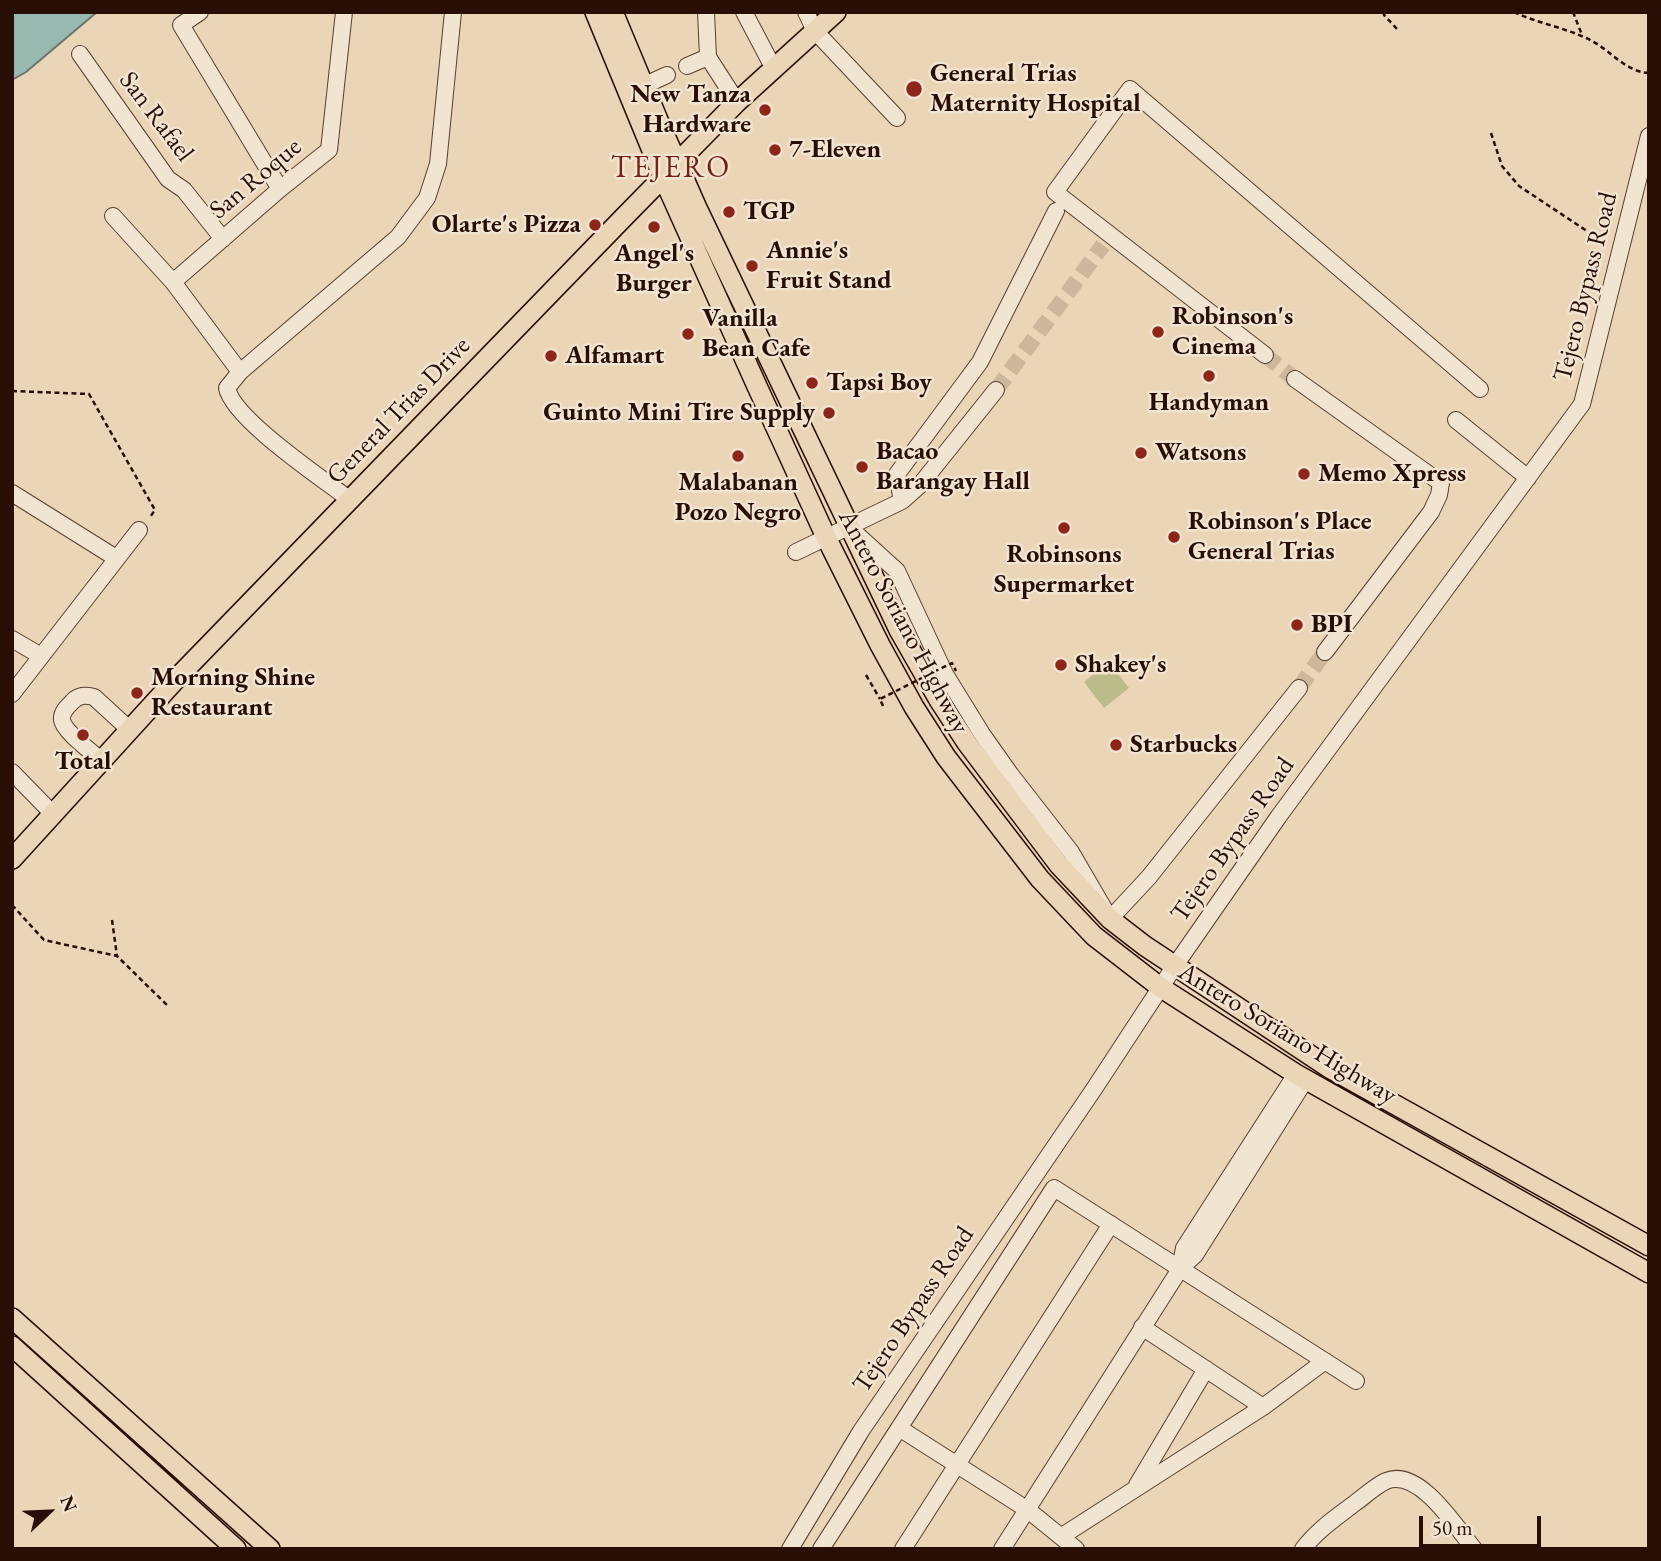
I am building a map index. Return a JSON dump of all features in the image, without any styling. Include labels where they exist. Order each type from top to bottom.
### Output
[{"type":"main road","name":"Antero Soriano Highway","points":[[595,12],[670,169],[906,642],[967,743],[1059,865],[1110,919],[1174,967],[1331,1069],[1649,1246]]},
{"type":"main road","name":"Antero Soriano Highway","points":[[613,12],[643,86],[670,169],[827,537],[914,707],[946,757],[1016,850],[1094,936],[1160,987],[1301,1076],[1649,1273]]},
{"type":"main road","name":"General Trias Drive","points":[[12,859],[130,730],[350,499],[670,169],[737,102],[836,12]]},
{"type":"main road","points":[[12,1318],[270,1549]]},
{"type":"main road","points":[[12,1346],[236,1549]]},
{"type":"street","points":[[200,12],[181,25],[280,189]]},
{"type":"street","name":"San Roque","points":[[173,282],[329,150],[344,12]]},
{"type":"street","points":[[350,499],[252,423],[231,400],[227,388],[240,372],[398,237],[428,198],[438,164],[453,12]]},
{"type":"street","points":[[706,12],[708,57],[737,102]]},
{"type":"street","points":[[744,12],[774,68]]},
{"type":"street","points":[[806,12],[815,31],[897,118]]},
{"type":"street","name":"San Rafael","points":[[80,54],[168,179],[184,190],[223,239]]},
{"type":"street","points":[[687,66],[708,57]]},
{"type":"street","points":[[643,86],[667,75]]},
{"type":"street","points":[[1265,355],[1108,241],[1055,192],[1130,89],[1479,389]]},
{"type":"street","name":"Tejero Bypass Road","points":[[790,1549],[861,1432],[1160,987],[1287,804],[1582,404],[1649,135]]},
{"type":"street","points":[[902,501],[897,474],[980,362],[1056,211]]},
{"type":"street","points":[[113,216],[173,282],[240,372]]},
{"type":"street","points":[[1295,379],[1441,483],[1431,512],[1325,652]]},
{"type":"street","points":[[796,552],[902,501],[920,485],[996,390]]},
{"type":"street","points":[[1456,420],[1528,478]]},
{"type":"street","points":[[12,493],[116,558]]},
{"type":"street","points":[[12,694],[139,530]]},
{"type":"street","points":[[12,639],[41,656]]},
{"type":"street","points":[[1110,919],[1149,877],[1299,688]]},
{"type":"street","points":[[102,761],[67,731],[62,721],[63,712],[70,704],[77,697],[94,697],[130,730]]},
{"type":"street","points":[[12,772],[53,814]]},
{"type":"street","points":[[1002,1549],[1180,1269],[1195,1255],[1207,1224],[1301,1076]]},
{"type":"street","points":[[821,1549],[1054,1188],[1356,1381]]},
{"type":"street","points":[[903,1549],[1111,1224]]},
{"type":"street","points":[[1142,1327],[1263,1407]]},
{"type":"street","points":[[1062,1536],[1263,1407],[1325,1361]]},
{"type":"street","points":[[1135,1489],[1206,1369]]},
{"type":"street","points":[[899,1428],[1028,1510],[1076,1549]]},
{"type":"street","points":[[1303,1549],[1311,1538],[1374,1489],[1388,1480],[1402,1479],[1417,1484],[1430,1496],[1474,1549]]},
{"type":"path","points":[[1384,12],[1397,29]]},
{"type":"path","points":[[1514,12],[1593,41],[1640,72],[1649,73]]},
{"type":"path","points":[[1573,12],[1582,37]]},
{"type":"path","points":[[1492,133],[1502,166],[1520,186],[1620,253]]},
{"type":"path","points":[[12,391],[89,394],[155,510],[139,530]]},
{"type":"path","points":[[880,698],[952,663],[956,671]]},
{"type":"path","points":[[866,674],[884,706]]},
{"type":"path","points":[[12,905],[44,940],[117,956],[169,1007]]},
{"type":"path","points":[[113,920],[117,956]]},
{"type":"green space","points":[[1109,662],[1129,688],[1104,708],[1084,682]]},
{"type":"water","points":[[12,12],[97,12],[26,72],[12,80]]},
{"type":"tunnel","points":[[996,390],[1103,245]]},
{"type":"tunnel","points":[[1265,355],[1295,379]]},
{"type":"tunnel","points":[[1299,688],[1325,652]]},
{"type":"place","name":"General Trias Maternity Hospital","points":[[914,89]]},
{"type":"place","name":"New Tanza Hardware","points":[[765,110]]},
{"type":"place","name":"7-Eleven","points":[[775,150]]},
{"type":"place","name":"TGP","points":[[729,212]]},
{"type":"place","name":"Olarte's Pizza","points":[[595,225]]},
{"type":"place","name":"Angel's Burger","points":[[654,227]]},
{"type":"place","name":"Annie's Fruit Stand","points":[[752,266]]},
{"type":"place","name":"Robinson's Cinema","points":[[1158,332]]},
{"type":"place","name":"Vanilla Bean Cafe","points":[[688,334]]},
{"type":"place","name":"Alfamart","points":[[551,356]]},
{"type":"place","name":"Handyman","points":[[1209,376]]},
{"type":"place","name":"Tapsi Boy","points":[[812,383]]},
{"type":"place","name":"Guinto Mini Tire Supply","points":[[829,413]]},
{"type":"place","name":"Watsons","points":[[1141,453]]},
{"type":"place","name":"Malabanan Pozo Negro","points":[[738,456]]},
{"type":"place","name":"Bacao Barangay Hall","points":[[862,467]]},
{"type":"place","name":"Memo Xpress","points":[[1304,474]]},
{"type":"place","name":"Robinsons Supermarket","points":[[1064,528]]},
{"type":"place","name":"Robinson's Place General Trias","points":[[1174,537]]},
{"type":"place","name":"BPI","points":[[1297,625]]},
{"type":"place","name":"Shakey's","points":[[1061,665]]},
{"type":"place","name":"Morning Shine Restaurant","points":[[137,693]]},
{"type":"place","name":"Total","points":[[83,735]]},
{"type":"place","name":"Starbucks","points":[[1116,745]]},
{"type":"district","name":"TEJERO","points":[[671,169]]}]
